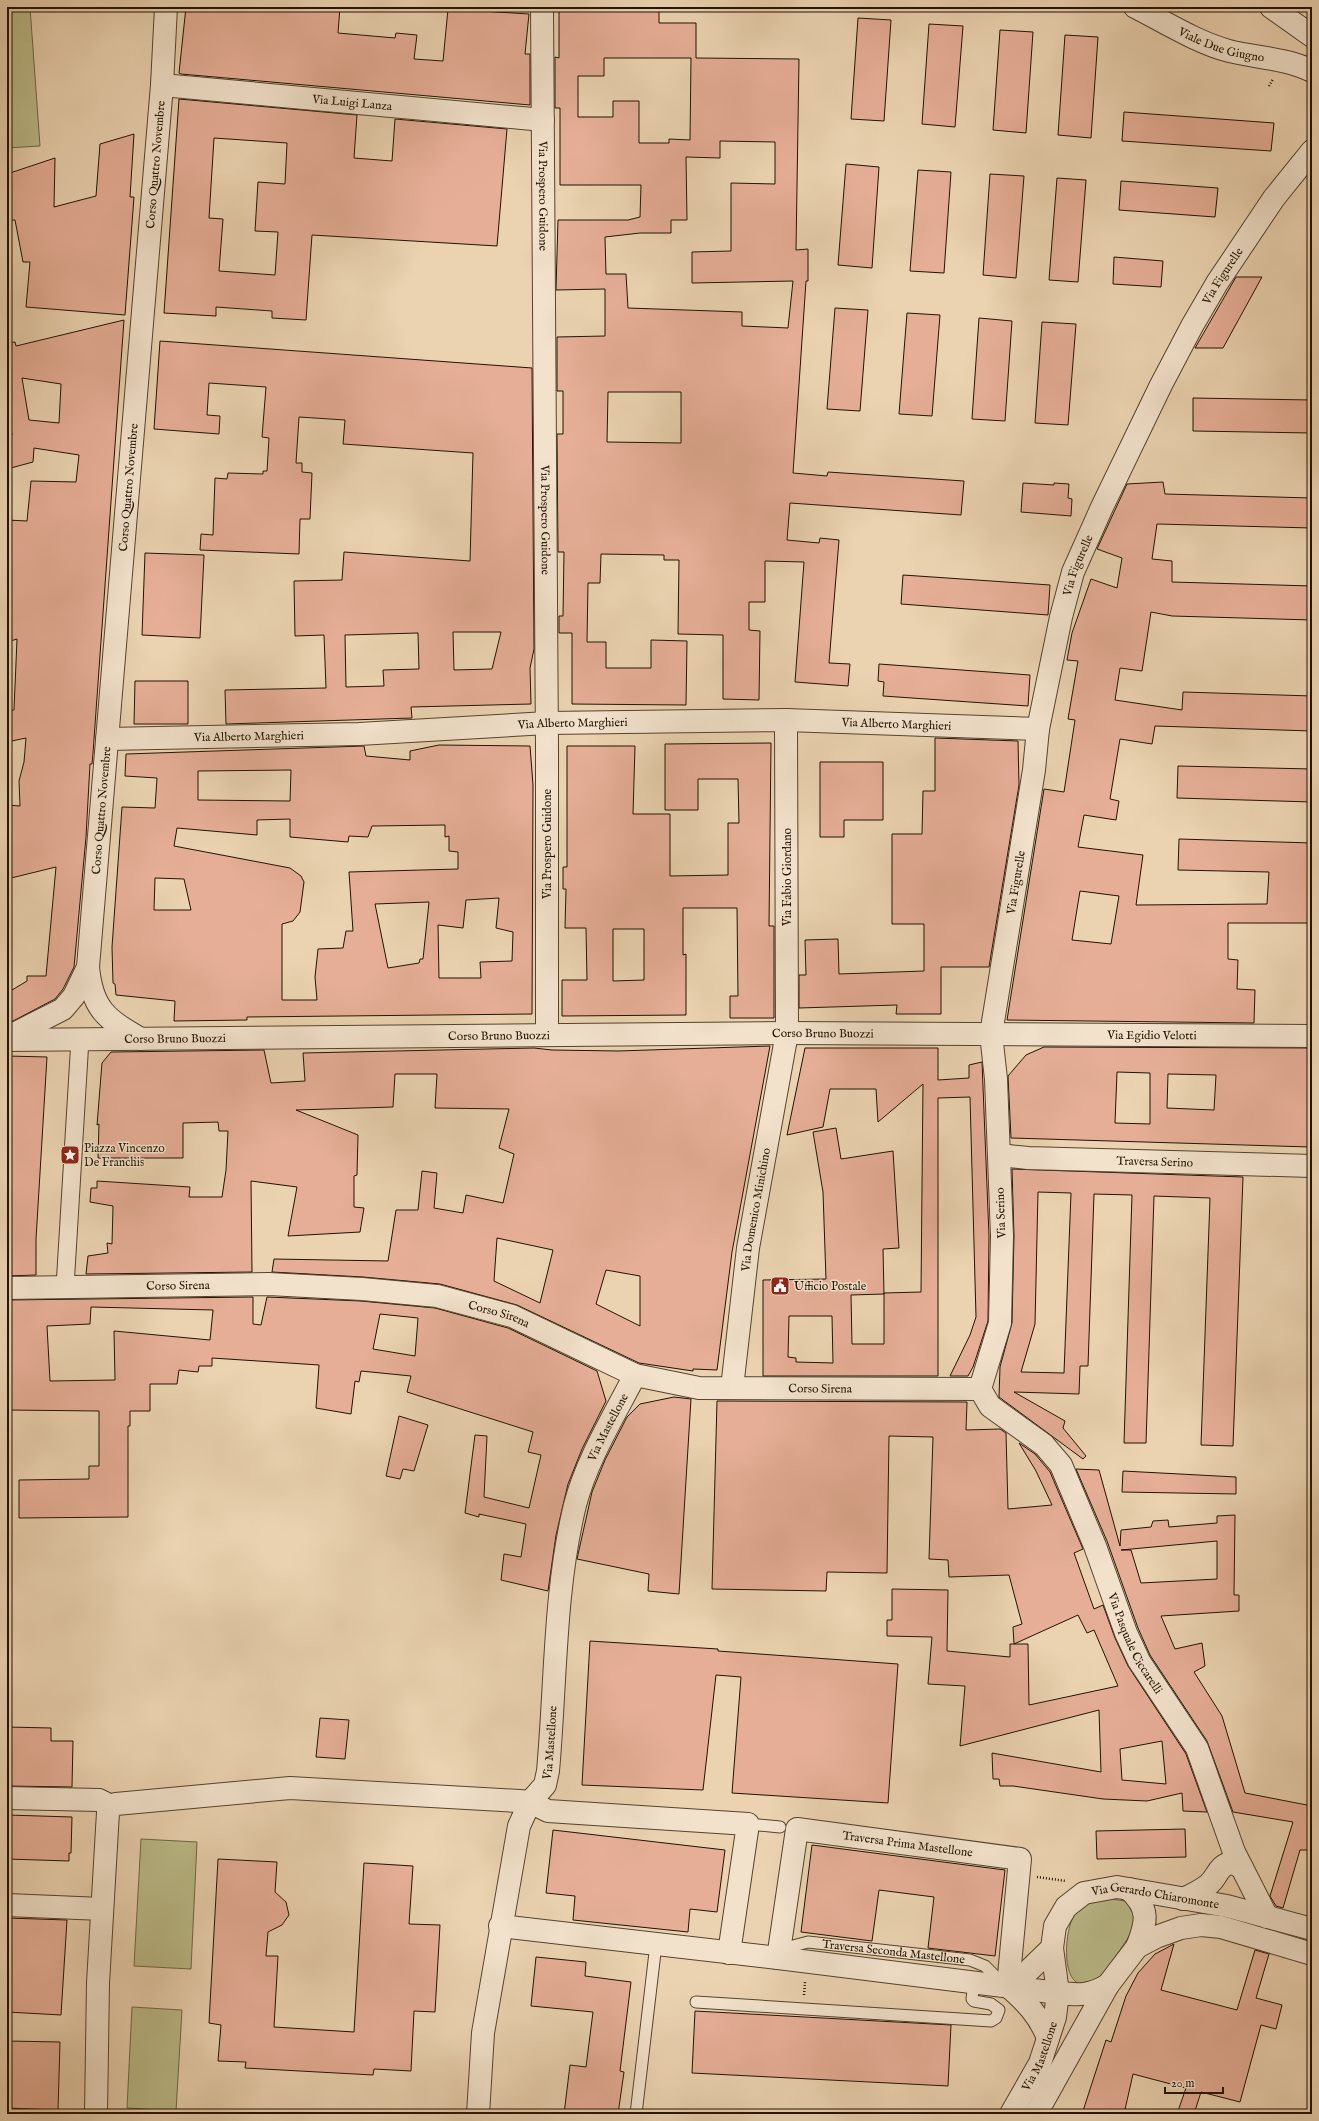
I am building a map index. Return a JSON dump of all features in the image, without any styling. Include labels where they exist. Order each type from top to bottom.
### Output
[{"type":"street","name":"Corso Quattro Novembre","points":[[142,1039],[117,1025],[100,1009],[90,988],[88,967],[162,85],[166,7]]},
{"type":"street","name":"Via Prospero Guidone","points":[[542,7],[547,723],[547,1034]]},
{"type":"street","name":"Viale Due Giugno","points":[[1135,7],[1210,44],[1228,50],[1296,64],[1312,71]]},
{"type":"street","points":[[1271,7],[1312,36]]},
{"type":"street","name":"Via Luigi Lanza","points":[[162,85],[543,120]]},
{"type":"street","name":"Via Figurelle","points":[[991,1034],[1034,770],[1038,728],[1061,618],[1073,572],[1102,507],[1161,385],[1192,326],[1274,198],[1312,152]]},
{"type":"street","name":"Via Alberto Marghieri","points":[[107,739],[359,734],[547,723],[786,720],[1038,728]]},
{"type":"street","name":"Via Fabio Giordano","points":[[786,720],[787,1033]]},
{"type":"street","name":"Corso Quattro Novembre","points":[[7,1039],[63,1009],[74,996],[88,967]]},
{"type":"street","name":"Via Domenico Minichino","points":[[732,1388],[748,1248],[787,1033]]},
{"type":"street","name":"Corso Bruno Buozzi","points":[[7,1039],[142,1039],[547,1034],[991,1034]]},
{"type":"street","name":"Via Egidio Velotti","points":[[991,1034],[1312,1036]]},
{"type":"street","name":"Via Serino","points":[[980,1389],[1000,1323],[1002,1236],[996,1079],[991,1034]]},
{"type":"street","points":[[65,1287],[80,1039]]},
{"type":"street","name":"Traversa Serino","points":[[999,1154],[1036,1158],[1312,1166]]},
{"type":"street","name":"Corso Sirena","points":[[7,1288],[269,1284],[362,1289],[437,1296],[512,1316],[634,1375],[699,1388],[980,1389]]},
{"type":"street","name":"Via Mastellone","points":[[478,2114],[483,2033],[500,1926],[519,1826],[522,1814],[544,1785],[548,1771],[556,1645],[566,1563],[576,1505],[584,1476],[634,1375]]},
{"type":"street","name":"Via Pasquale Ciccarelli","points":[[980,1389],[990,1406],[1044,1445],[1061,1465],[1095,1546],[1126,1633],[1139,1661],[1197,1748],[1242,1868],[1267,1917]]},
{"type":"street","points":[[96,2114],[98,1983],[108,1812],[111,1806],[116,1804],[290,1788],[530,1802],[548,1811],[748,1824],[730,1953]]},
{"type":"street","points":[[7,1798],[99,1800],[111,1806]]},
{"type":"street","name":"Traversa Prima Mastellone","points":[[778,1958],[797,1829],[1018,1858],[1021,1862],[1020,1875],[1006,1986]]},
{"type":"street","points":[[1183,1899],[1196,1893],[1209,1884],[1222,1865],[1232,1862],[1242,1868]]},
{"type":"street","name":"Via Gerardo Chiaromonte","points":[[1058,1994],[1052,1948],[1055,1926],[1066,1907],[1084,1892],[1117,1887],[1227,1906],[1312,1929]]},
{"type":"street","points":[[1129,1889],[1138,1897],[1144,1911],[1146,1924],[1137,1947]]},
{"type":"street","points":[[7,1905],[102,1908]]},
{"type":"street","name":"Traversa Seconda Mastellone","points":[[500,1926],[778,1958],[1006,1986],[1058,1994]]},
{"type":"street","name":"Via Gerardo Chiaromonte","points":[[1070,2052],[1108,1985],[1137,1947],[1156,1937],[1180,1928],[1201,1926],[1221,1927],[1312,1954]]},
{"type":"street","points":[[1006,1986],[1022,1977],[1052,1948]]},
{"type":"street","points":[[1058,1994],[1080,1995],[1094,1993],[1108,1985]]},
{"type":"street","name":"Traversa Seconda Mastellone","points":[[1006,1986],[1027,2003],[1042,2022],[1048,2038]]},
{"type":"street","name":"Via Mastellone","points":[[1011,2114],[1040,2063],[1055,2017],[1058,1994]]},
{"type":"street","name":"Via Mastellone","points":[[1036,2114],[1070,2052]]},
{"type":"lane","points":[[748,1824],[780,1827]]},
{"type":"lane","name":"Traversa Seconda Mastellone","points":[[778,1958],[793,1946],[808,1942],[970,1960],[985,1966],[1006,1986]]},
{"type":"lane","points":[[636,2114],[656,1944]]},
{"type":"lane","points":[[696,2002],[987,2021],[993,2020],[998,2013],[997,2008],[991,2004],[976,2002],[972,1999],[974,1982]]},
{"type":"path","points":[[1020,1875],[1070,1881]]},
{"type":"path","name":"Traversa Seconda Mastellone","points":[[806,1995],[804,1994],[808,1962]]},
{"type":"green space","points":[[7,7],[30,7],[40,146],[7,148]]},
{"type":"green space","points":[[141,1839],[197,1842],[191,1969],[134,1966]]},
{"type":"green space","points":[[1103,1898],[1125,1901],[1136,1912],[1133,1926],[1122,1947],[1099,1978],[1091,1982],[1078,1983],[1071,1976],[1068,1968],[1067,1947],[1070,1926],[1078,1909],[1088,1903]]},
{"type":"green space","points":[[132,2007],[182,2010],[176,2111],[127,2108]]},
{"type":"building","points":[[186,7],[340,7],[338,33],[395,38],[396,33],[417,35],[414,59],[443,61],[448,9],[529,14],[525,54],[530,54],[530,105],[181,74],[179,73]]},
{"type":"building","points":[[559,7],[659,7],[659,23],[696,23],[696,58],[799,59],[796,250],[808,249],[808,281],[806,281],[793,473],[827,476],[828,472],[964,481],[961,515],[790,503],[787,540],[819,543],[820,538],[839,540],[829,663],[850,664],[848,686],[795,682],[804,562],[765,561],[765,602],[749,602],[749,630],[760,631],[759,700],[723,699],[723,635],[678,634],[679,560],[664,560],[664,555],[601,554],[600,583],[588,583],[587,642],[606,642],[606,668],[651,668],[651,640],[687,641],[686,705],[572,704],[572,633],[559,633],[559,616],[563,616],[564,552],[558,552],[557,434],[563,434],[563,391],[557,391],[557,337],[605,336],[605,289],[556,290],[558,220],[628,220],[640,217],[641,185],[560,185],[560,108],[555,108],[555,57],[559,58]],"holes":[[[604,58],[691,58],[690,140],[669,139],[669,143],[639,143],[639,101],[613,101],[613,117],[578,117],[578,76],[604,76]],[[720,141],[775,142],[775,184],[731,183],[731,251],[692,252],[692,283],[793,281],[788,328],[742,326],[742,312],[628,308],[626,274],[606,274],[605,237],[640,233],[671,233],[671,220],[687,220],[686,157],[720,158]],[[608,392],[681,392],[681,443],[607,442]]]},
{"type":"building","points":[[858,18],[891,20],[884,121],[851,119]]},
{"type":"building","points":[[929,24],[963,26],[955,127],[922,124]]},
{"type":"building","points":[[1000,30],[1033,32],[1026,133],[993,130]]},
{"type":"building","points":[[1065,35],[1098,37],[1091,138],[1058,135]]},
{"type":"building","points":[[179,99],[357,115],[354,158],[392,161],[395,119],[507,129],[497,246],[312,235],[306,320],[272,318],[272,311],[216,307],[216,316],[164,313]],"holes":[[[214,138],[287,143],[285,184],[258,182],[255,231],[278,232],[275,275],[219,271],[223,219],[209,218]]]},
{"type":"building","points":[[1124,112],[1274,123],[1271,151],[1122,141]]},
{"type":"building","points":[[134,134],[130,197],[134,197],[125,315],[26,307],[30,262],[23,262],[15,220],[7,220],[7,174],[55,158],[54,207],[96,196],[100,144]]},
{"type":"building","points":[[846,164],[879,167],[872,268],[838,265]]},
{"type":"building","points":[[918,170],[951,172],[944,273],[910,271]]},
{"type":"building","points":[[990,174],[1024,176],[1016,278],[983,275]]},
{"type":"building","points":[[1057,178],[1086,180],[1078,282],[1049,280]]},
{"type":"building","points":[[1121,181],[1218,188],[1215,217],[1119,210]]},
{"type":"building","points":[[1114,257],[1163,261],[1161,287],[1113,284]]},
{"type":"building","points":[[1236,277],[1262,277],[1223,348],[1195,348]]},
{"type":"building","points":[[835,308],[868,310],[860,411],[827,409]]},
{"type":"building","points":[[907,313],[940,315],[932,416],[899,414]]},
{"type":"building","points":[[979,318],[1012,321],[1005,421],[972,419]]},
{"type":"building","points":[[124,320],[93,753],[92,764],[90,764],[86,837],[74,967],[63,989],[55,999],[13,1021],[7,1021],[7,993],[27,981],[27,976],[46,976],[56,867],[7,879],[7,805],[20,806],[19,781],[24,762],[26,738],[7,742],[7,711],[14,710],[17,639],[7,642],[7,520],[27,521],[31,481],[76,482],[79,455],[34,448],[33,462],[7,469],[7,436],[12,435],[7,408],[7,343],[15,342],[16,346]],"holes":[[[22,378],[61,384],[59,423],[29,420]]]},
{"type":"building","points":[[1042,322],[1076,324],[1068,425],[1035,423]]},
{"type":"building","points":[[160,341],[532,368],[534,649],[530,668],[531,704],[411,707],[412,718],[226,724],[225,690],[326,688],[324,635],[295,636],[294,581],[342,580],[344,552],[470,561],[473,453],[343,444],[345,420],[299,417],[296,463],[302,463],[302,472],[312,473],[310,519],[300,519],[299,554],[200,550],[201,534],[213,535],[215,478],[227,479],[228,473],[263,474],[263,471],[267,471],[269,438],[262,437],[266,387],[209,383],[207,415],[220,416],[219,434],[154,429]],"holes":[[[453,632],[501,632],[492,669],[454,670]],[[418,633],[419,669],[383,670],[384,686],[346,687],[345,635]]]},
{"type":"building","points":[[1193,398],[1312,400],[1312,433],[1193,431]]},
{"type":"building","points":[[1163,482],[1165,494],[1312,498],[1312,528],[1157,524],[1152,559],[1172,561],[1172,582],[1312,586],[1312,620],[1172,616],[1151,612],[1142,671],[1120,668],[1115,700],[1182,710],[1183,692],[1312,696],[1312,731],[1155,726],[1152,744],[1120,739],[1110,799],[1119,801],[1116,820],[1084,815],[1078,847],[1143,855],[1136,905],[1267,904],[1269,872],[1178,870],[1179,839],[1312,843],[1312,923],[1228,923],[1228,959],[1238,960],[1237,989],[1255,990],[1254,1023],[1007,1020],[1044,789],[1064,792],[1075,720],[1068,719],[1078,661],[1067,660],[1072,633],[1091,579],[1117,588],[1122,558],[1097,549],[1127,484]],"holes":[[[1080,891],[1119,896],[1111,944],[1072,940]]]},
{"type":"building","points":[[1023,483],[1054,485],[1054,483],[1069,484],[1068,498],[1072,499],[1071,516],[1021,512]]},
{"type":"building","points":[[145,553],[204,555],[200,638],[142,635]]},
{"type":"building","points":[[903,575],[1050,585],[1048,615],[901,604]]},
{"type":"building","points":[[879,664],[1030,675],[1028,706],[883,696],[884,682],[878,681]]},
{"type":"building","points":[[135,681],[188,681],[188,724],[134,724]]},
{"type":"building","points":[[935,738],[1018,741],[1019,785],[989,967],[941,967],[941,1014],[896,1014],[897,1005],[799,1008],[799,975],[806,975],[805,940],[838,939],[839,974],[924,971],[924,924],[892,924],[892,834],[922,834],[923,791],[935,791]]},
{"type":"building","points":[[771,743],[769,926],[774,926],[774,1018],[730,1018],[730,996],[738,996],[737,908],[683,908],[683,955],[686,954],[686,1015],[562,1016],[562,980],[587,980],[586,928],[565,928],[566,889],[563,889],[563,867],[567,867],[567,746],[635,746],[633,814],[670,814],[670,876],[728,875],[728,823],[739,823],[738,779],[698,779],[698,810],[665,810],[665,744]],"holes":[[[613,929],[644,929],[644,980],[613,981]]]},
{"type":"building","points":[[439,745],[530,746],[533,785],[532,1014],[247,1017],[247,1020],[174,1021],[175,1001],[116,995],[115,984],[113,983],[112,947],[122,807],[155,808],[157,778],[125,776],[126,754],[364,746],[366,756],[410,760],[410,751]],"holes":[[[291,770],[290,801],[198,800],[198,771]],[[290,819],[290,837],[348,842],[349,836],[368,837],[372,826],[445,825],[445,837],[449,836],[449,851],[458,852],[458,869],[349,872],[353,931],[346,931],[343,948],[318,949],[315,977],[317,1000],[282,1000],[282,924],[293,921],[300,912],[304,882],[301,876],[290,868],[174,846],[177,828],[257,835],[257,820]],[[155,878],[184,879],[191,910],[154,910]],[[499,898],[496,928],[513,932],[512,961],[480,962],[481,978],[439,978],[438,925],[463,928],[466,900]],[[429,902],[423,959],[420,959],[419,963],[388,968],[375,904]]]},
{"type":"building","points":[[820,762],[883,762],[883,820],[844,820],[844,837],[820,837]]},
{"type":"building","points":[[1178,766],[1312,769],[1312,802],[1177,798]]},
{"type":"building","points":[[770,1046],[732,1252],[717,1370],[693,1369],[693,1371],[639,1363],[517,1305],[440,1284],[363,1277],[272,1272],[274,1259],[388,1261],[396,1210],[418,1210],[422,1171],[437,1173],[434,1208],[463,1213],[466,1195],[503,1203],[514,1154],[499,1148],[509,1109],[435,1108],[437,1074],[395,1074],[393,1107],[296,1110],[358,1135],[357,1175],[354,1176],[354,1207],[364,1208],[360,1232],[288,1236],[297,1187],[251,1181],[252,1272],[86,1274],[88,1256],[108,1253],[107,1243],[112,1244],[113,1206],[90,1202],[91,1188],[97,1188],[97,1181],[190,1187],[189,1197],[222,1197],[226,1170],[228,1131],[219,1131],[218,1122],[183,1123],[183,1158],[98,1158],[99,1124],[97,1125],[102,1063],[111,1052],[264,1050],[271,1083],[305,1081],[303,1053],[534,1048],[552,1050],[618,1051]],"holes":[[[497,1238],[553,1250],[540,1303],[494,1281]],[[606,1270],[640,1276],[640,1326],[596,1304]]]},
{"type":"building","points":[[1044,1047],[1312,1048],[1310,1147],[1011,1138],[1008,1076],[1026,1055]],"holes":[[[1117,1072],[1150,1073],[1150,1124],[1115,1123]],[[1168,1074],[1216,1075],[1214,1110],[1167,1108]]]},
{"type":"building","points":[[805,1048],[938,1048],[938,1080],[969,1078],[969,1065],[982,1062],[989,1236],[988,1321],[973,1367],[968,1376],[950,1376],[970,1335],[976,1317],[970,1097],[938,1098],[938,1376],[763,1376],[763,1280],[826,1279],[823,1192],[813,1132],[836,1128],[841,1159],[893,1151],[899,1248],[883,1249],[884,1294],[921,1292],[923,1084],[878,1122],[876,1089],[830,1089],[823,1127],[787,1135]],"holes":[[[884,1294],[884,1344],[852,1344],[851,1295]],[[789,1316],[832,1316],[833,1363],[796,1362],[796,1358],[788,1357]]]},
{"type":"building","points":[[7,1056],[47,1057],[36,1239],[36,1275],[7,1276],[7,1140],[10,1091],[7,1091]]},
{"type":"building","points":[[1012,1169],[1243,1177],[1233,1446],[1201,1445],[1210,1198],[1154,1196],[1146,1443],[1124,1443],[1132,1195],[1094,1194],[1088,1366],[1080,1366],[1079,1394],[1014,1392],[1065,1421],[1063,1428],[1086,1456],[1083,1459],[999,1397],[1000,1367],[1012,1323],[1014,1236]],"holes":[[[1038,1192],[1071,1193],[1064,1373],[1021,1372],[1035,1324]]]},
{"type":"building","points":[[253,1297],[253,1324],[261,1325],[267,1297],[361,1301],[435,1308],[508,1328],[597,1371],[606,1401],[582,1449],[568,1484],[556,1535],[548,1591],[501,1580],[504,1554],[521,1557],[526,1524],[479,1514],[479,1517],[465,1513],[475,1435],[487,1436],[484,1497],[529,1508],[541,1455],[528,1452],[533,1432],[407,1392],[411,1376],[361,1371],[359,1382],[355,1381],[351,1414],[316,1408],[319,1365],[212,1358],[212,1366],[199,1366],[198,1372],[179,1370],[177,1384],[150,1384],[150,1411],[130,1411],[130,1426],[128,1426],[128,1517],[19,1518],[19,1480],[89,1479],[89,1466],[99,1466],[99,1411],[7,1410],[7,1300]],"holes":[[[91,1307],[213,1310],[210,1340],[114,1331],[115,1380],[50,1381],[47,1326],[90,1324]],[[380,1314],[418,1318],[415,1356],[373,1349]]]},
{"type":"building","points":[[674,1397],[691,1399],[679,1594],[648,1591],[649,1574],[577,1559],[592,1492],[605,1460],[627,1417],[640,1404]]},
{"type":"building","points":[[717,1401],[967,1402],[966,1430],[1000,1429],[1006,1433],[1008,1509],[1052,1505],[1036,1471],[1019,1443],[1035,1454],[1050,1472],[1083,1549],[1074,1553],[1094,1609],[1103,1605],[1115,1638],[1128,1666],[1186,1754],[1207,1812],[1183,1811],[1182,1793],[1147,1801],[1103,1799],[1013,1786],[1000,1786],[999,1779],[993,1779],[992,1753],[1101,1772],[1099,1710],[960,1746],[965,1686],[928,1684],[932,1637],[887,1636],[887,1620],[892,1620],[892,1589],[948,1590],[947,1651],[1010,1657],[1010,1644],[1014,1644],[1013,1627],[1022,1624],[1009,1575],[949,1577],[948,1560],[929,1559],[933,1437],[889,1436],[887,1573],[827,1572],[826,1591],[712,1589]],"holes":[[[1078,1615],[1087,1633],[1094,1630],[1118,1686],[1029,1705],[1028,1644],[1014,1644]],[[1162,1741],[1166,1784],[1122,1780],[1120,1749]]]},
{"type":"building","points":[[399,1416],[428,1425],[414,1471],[403,1469],[400,1479],[386,1476]]},
{"type":"building","points":[[1076,1469],[1099,1470],[1120,1546],[1121,1530],[1151,1527],[1153,1521],[1168,1520],[1169,1527],[1217,1523],[1217,1516],[1235,1515],[1234,1595],[1239,1595],[1239,1611],[1161,1616],[1175,1649],[1202,1643],[1205,1666],[1194,1672],[1222,1716],[1245,1793],[1312,1806],[1312,1850],[1300,1850],[1283,1908],[1276,1906],[1270,1896],[1293,1822],[1233,1812],[1207,1741],[1150,1655],[1138,1628],[1107,1541]],"holes":[[[1217,1541],[1217,1579],[1141,1583],[1131,1550],[1121,1550]]]},
{"type":"building","points":[[1123,1471],[1236,1477],[1236,1494],[1122,1492]]},
{"type":"building","points":[[590,1641],[718,1649],[718,1651],[898,1664],[888,1803],[732,1793],[741,1677],[716,1675],[703,1790],[582,1785]]},
{"type":"building","points":[[320,1718],[349,1720],[345,1759],[316,1757]]},
{"type":"building","points":[[7,1727],[51,1728],[51,1741],[73,1741],[72,1787],[7,1786]]},
{"type":"building","points":[[7,1815],[72,1817],[71,1853],[69,1853],[69,1861],[7,1859]]},
{"type":"building","points":[[1185,1829],[1186,1857],[1097,1859],[1096,1831]]},
{"type":"building","points":[[553,1830],[725,1850],[717,1912],[690,1909],[688,1932],[573,1920],[575,1896],[546,1893]]},
{"type":"building","points":[[812,1845],[1005,1870],[995,1956],[928,1948],[934,1897],[879,1890],[872,1941],[801,1932]]},
{"type":"building","points":[[218,1859],[277,1862],[275,1892],[286,1902],[289,1915],[282,1925],[268,1932],[266,1956],[278,1956],[274,2027],[354,2032],[364,1863],[413,1866],[409,1924],[440,1925],[435,2012],[414,2011],[411,2071],[374,2069],[373,2075],[245,2068],[246,2062],[218,2061],[221,2025],[209,2023]]},
{"type":"building","points":[[7,1918],[67,1920],[61,2015],[7,2012]]},
{"type":"building","points":[[1174,1944],[1161,1990],[1237,2010],[1255,1950],[1269,1954],[1256,1998],[1282,2005],[1276,2029],[1261,2025],[1240,2102],[1201,2092],[1194,2114],[1177,2114],[1186,2088],[1133,2074],[1124,2114],[1082,2114],[1106,2040],[1111,2042],[1126,1996],[1138,1973],[1155,1954]]},
{"type":"building","points":[[536,1957],[586,1962],[585,1976],[631,1982],[620,2071],[624,2072],[618,2114],[564,2114],[570,2065],[586,2067],[593,2012],[531,2006]]},
{"type":"building","points":[[695,2011],[951,2025],[948,2086],[692,2073]]},
{"type":"building","points":[[7,2041],[60,2042],[58,2110],[7,2108]]},
{"type":"place","name":"Piazza Vincenzo De Franchis","points":[[70,1155]]},
{"type":"place","name":"Ufficio Postale","points":[[780,1286]]}]
